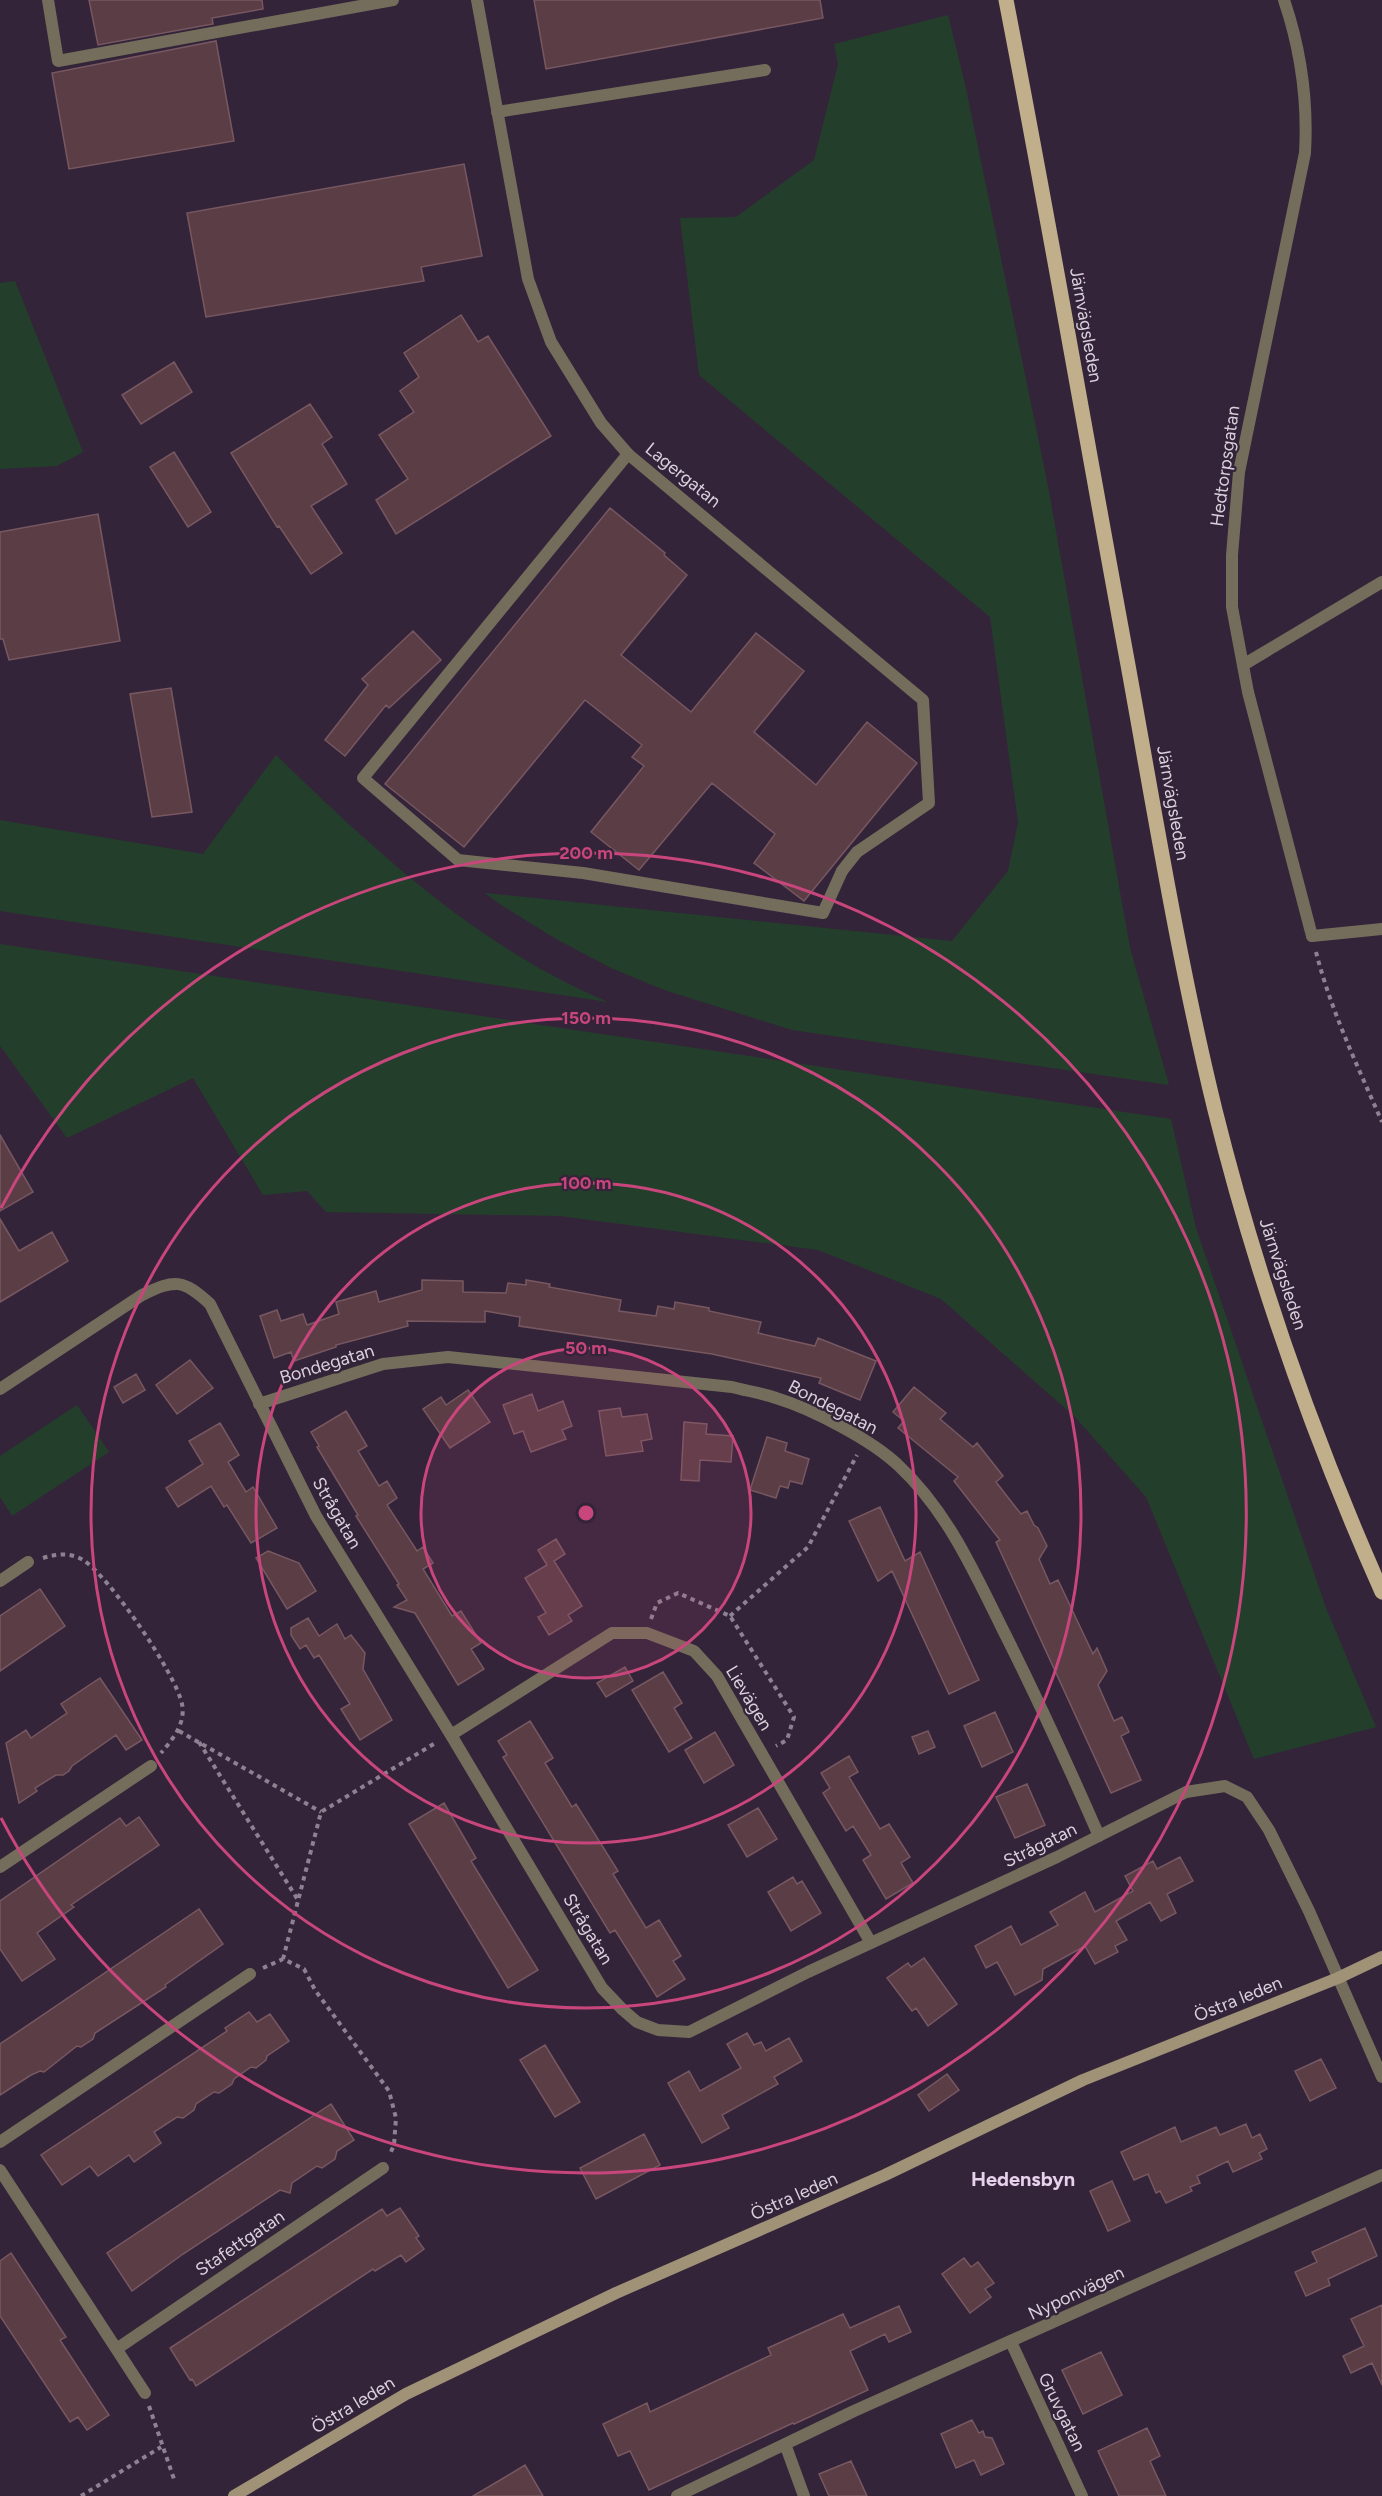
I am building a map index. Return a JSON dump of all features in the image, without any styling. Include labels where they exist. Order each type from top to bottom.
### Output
[{"type":"main road","name":"Järnvägsleden","points":[[1006,0],[1168,888],[1204,1064],[1229,1164],[1303,1397],[1332,1477],[1382,1592]]},
{"type":"street","points":[[48,0],[58,61],[393,0]]},
{"type":"street","name":"Lagergatan","points":[[477,0],[528,279],[551,342],[601,423],[628,454],[923,700],[929,803],[857,852],[842,871],[823,913],[583,873],[458,860],[363,778],[628,454]]},
{"type":"street","name":"Hedtorpsgatan","points":[[1284,0],[1302,72],[1307,125],[1305,153],[1239,472],[1232,555],[1232,607],[1265,760],[1312,936]]},
{"type":"street","points":[[497,112],[765,70]]},
{"type":"street","points":[[1243,665],[1382,582]]},
{"type":"street","points":[[1312,936],[1382,929]]},
{"type":"street","name":"Strågatan","points":[[0,1389],[142,1295],[167,1283],[192,1287],[210,1304],[316,1516],[451,1735],[602,1988],[637,2022],[658,2030],[689,2032],[1186,1792],[1225,1786],[1247,1797],[1269,1830],[1382,2077]]},
{"type":"street","name":"Bondegatan","points":[[259,1404],[383,1364],[448,1357],[732,1387],[777,1398],[820,1417],[864,1441],[898,1465],[928,1497],[950,1528],[1017,1657],[1099,1836]]},
{"type":"street","points":[[0,1581],[28,1562]]},
{"type":"street","name":"Lievägen","points":[[451,1735],[612,1634],[647,1633],[694,1651],[717,1676],[871,1943]]},
{"type":"street","points":[[0,1868],[151,1766]]},
{"type":"street","name":"Östra leden","points":[[234,2496],[406,2394],[616,2293],[885,2175],[1083,2080],[1338,1978],[1382,1958]]},
{"type":"street","points":[[0,2142],[250,1974]]},
{"type":"street","name":"Stafettgatan","points":[[118,2348],[383,2168]]},
{"type":"street","points":[[0,2170],[118,2348],[145,2393]]},
{"type":"street","name":"Nyponvägen","points":[[677,2496],[785,2444],[1382,2175]]},
{"type":"street","name":"Gruvgatan","points":[[1011,2342],[1082,2496]]},
{"type":"street","points":[[785,2444],[804,2496]]},
{"type":"path","points":[[1312,936],[1322,974],[1382,1122]]},
{"type":"path","points":[[730,1616],[808,1547],[864,1441]]},
{"type":"path","points":[[28,1562],[61,1553],[82,1559],[107,1581],[151,1643],[183,1706],[179,1731],[151,1766]]},
{"type":"path","points":[[647,1633],[657,1603],[678,1593],[730,1616],[794,1717],[787,1740],[762,1754]]},
{"type":"path","points":[[179,1731],[321,1812]]},
{"type":"path","points":[[283,1959],[321,1812],[428,1746],[451,1735]]},
{"type":"path","points":[[199,1742],[298,1901]]},
{"type":"path","points":[[250,1974],[283,1959],[304,1969],[315,1990],[389,2091],[396,2118],[394,2145],[383,2168]]},
{"type":"path","points":[[145,2393],[175,2482]]},
{"type":"path","points":[[81,2496],[162,2447]]},
{"type":"green space","points":[[948,15],[965,84],[1048,486],[1130,948],[1169,1085],[792,1030],[664,990],[611,968],[556,939],[485,893],[952,941],[1008,871],[1018,822],[990,617],[699,375],[680,218],[736,217],[814,160],[838,64],[834,44]]},
{"type":"green space","points":[[15,281],[83,452],[57,466],[0,469],[0,283]]},
{"type":"green space","points":[[276,755],[391,861],[472,925],[561,980],[608,1002],[0,911],[0,820],[203,854]]},
{"type":"green space","points":[[0,944],[1171,1119],[1196,1228],[1326,1608],[1376,1727],[1254,1759],[1146,1497],[1074,1416],[941,1299],[818,1250],[560,1216],[326,1212],[307,1191],[263,1195],[193,1078],[67,1138],[0,1046]]},
{"type":"green space","points":[[77,1405],[109,1452],[12,1516],[0,1497],[0,1456]]},
{"type":"building","points":[[89,0],[262,0],[263,9],[212,18],[213,24],[98,45]]},
{"type":"building","points":[[534,0],[820,0],[823,18],[546,69]]},
{"type":"building","points":[[216,41],[234,141],[69,169],[52,73]]},
{"type":"building","points":[[464,164],[482,256],[421,267],[424,281],[206,317],[187,213]]},
{"type":"building","points":[[461,315],[478,342],[488,336],[551,436],[396,534],[376,500],[408,479],[379,435],[414,412],[400,391],[419,377],[404,353]]},
{"type":"building","points":[[174,362],[192,392],[141,424],[122,395]]},
{"type":"building","points":[[310,404],[332,437],[322,444],[347,484],[311,506],[342,553],[311,574],[279,526],[277,527],[231,453]]},
{"type":"building","points":[[174,452],[211,512],[188,527],[150,467]]},
{"type":"building","points":[[610,508],[665,553],[664,555],[687,575],[621,655],[691,712],[756,633],[804,671],[754,732],[816,785],[867,722],[917,763],[804,901],[754,863],[775,834],[712,783],[639,870],[591,832],[644,766],[632,757],[642,745],[585,700],[464,847],[385,784]]},
{"type":"building","points":[[98,514],[120,641],[9,660],[3,639],[0,639],[0,532]]},
{"type":"building","points":[[413,631],[441,660],[389,708],[386,705],[345,756],[325,740],[368,685],[362,679]]},
{"type":"building","points":[[171,688],[192,812],[152,817],[130,694]]},
{"type":"building","points":[[0,1135],[33,1192],[0,1211]]},
{"type":"building","points":[[0,1219],[19,1251],[52,1232],[68,1261],[0,1302]]},
{"type":"building","points":[[422,1280],[463,1281],[463,1292],[506,1293],[508,1283],[526,1285],[526,1280],[550,1284],[549,1287],[621,1300],[619,1311],[656,1316],[658,1306],[674,1309],[675,1302],[709,1308],[709,1311],[761,1322],[758,1333],[815,1346],[818,1338],[876,1361],[860,1400],[819,1383],[821,1378],[712,1354],[519,1326],[520,1317],[485,1311],[485,1322],[407,1321],[408,1326],[336,1345],[336,1347],[294,1361],[291,1352],[274,1358],[260,1316],[277,1310],[281,1321],[303,1314],[307,1325],[339,1314],[336,1302],[376,1291],[379,1302],[422,1290]]},
{"type":"building","points":[[190,1360],[213,1388],[177,1414],[156,1385]]},
{"type":"building","points":[[136,1374],[145,1390],[123,1403],[114,1387]]},
{"type":"building","points":[[914,1387],[946,1413],[940,1419],[973,1447],[977,1443],[1003,1476],[996,1482],[1021,1514],[1027,1511],[1038,1528],[1047,1546],[1039,1559],[1050,1584],[1058,1580],[1093,1654],[1097,1648],[1107,1671],[1098,1685],[1114,1721],[1122,1717],[1129,1732],[1121,1736],[1141,1780],[1111,1793],[996,1542],[1000,1540],[954,1481],[958,1477],[898,1428],[904,1421],[893,1412]]},
{"type":"building","points":[[468,1390],[490,1422],[450,1448],[423,1409],[441,1397],[446,1405]]},
{"type":"building","points":[[532,1394],[538,1411],[563,1401],[572,1426],[562,1430],[566,1439],[531,1452],[523,1431],[514,1434],[503,1405]]},
{"type":"building","points":[[620,1408],[622,1417],[647,1414],[652,1439],[641,1441],[643,1451],[606,1456],[599,1411]]},
{"type":"building","points":[[346,1411],[367,1446],[358,1451],[379,1486],[387,1481],[397,1498],[387,1505],[417,1551],[423,1547],[433,1563],[423,1569],[452,1616],[461,1611],[481,1643],[471,1649],[484,1669],[458,1685],[415,1613],[394,1607],[407,1600],[317,1447],[319,1446],[311,1432]]},
{"type":"building","points":[[684,1422],[707,1424],[706,1434],[733,1436],[731,1462],[700,1460],[699,1481],[681,1480]]},
{"type":"building","points":[[220,1423],[239,1455],[228,1462],[246,1492],[253,1487],[277,1528],[251,1543],[227,1505],[224,1507],[211,1486],[178,1507],[166,1488],[203,1464],[189,1441]]},
{"type":"building","points":[[767,1437],[787,1443],[785,1451],[809,1459],[802,1484],[790,1481],[788,1488],[780,1486],[776,1498],[750,1490]]},
{"type":"building","points":[[880,1507],[905,1561],[920,1552],[979,1680],[949,1694],[892,1571],[878,1581],[849,1521]]},
{"type":"building","points":[[556,1539],[565,1554],[554,1561],[582,1606],[568,1615],[572,1621],[549,1635],[538,1617],[546,1613],[525,1578],[547,1565],[538,1550]]},
{"type":"building","points":[[268,1551],[299,1563],[316,1591],[287,1609],[256,1558]]},
{"type":"building","points":[[40,1589],[65,1626],[0,1671],[0,1616]]},
{"type":"building","points":[[308,1618],[319,1636],[337,1624],[345,1639],[351,1635],[365,1653],[363,1669],[392,1720],[360,1740],[341,1709],[350,1704],[319,1655],[314,1658],[306,1645],[300,1649],[291,1635],[291,1628]]},
{"type":"building","points":[[625,1667],[633,1681],[606,1697],[597,1683]]},
{"type":"building","points":[[663,1672],[682,1703],[674,1708],[692,1738],[669,1752],[632,1690]]},
{"type":"building","points":[[100,1678],[142,1740],[126,1750],[116,1735],[63,1775],[56,1775],[35,1788],[37,1791],[19,1803],[6,1743],[26,1730],[31,1738],[67,1713],[61,1704]]},
{"type":"building","points":[[995,1712],[1013,1752],[982,1767],[964,1726]]},
{"type":"building","points":[[530,1721],[553,1758],[545,1763],[572,1807],[576,1804],[618,1871],[613,1874],[646,1928],[659,1920],[681,1956],[673,1961],[685,1979],[657,1997],[615,1930],[610,1933],[503,1757],[507,1755],[498,1741]]},
{"type":"building","points":[[928,1731],[935,1747],[919,1754],[912,1737]]},
{"type":"building","points":[[715,1732],[734,1765],[704,1783],[685,1750]]},
{"type":"building","points":[[849,1756],[858,1772],[849,1777],[880,1829],[889,1824],[910,1857],[901,1863],[913,1883],[886,1899],[863,1860],[871,1855],[853,1826],[846,1831],[823,1793],[830,1788],[821,1773]]},
{"type":"building","points":[[1027,1784],[1045,1825],[1015,1838],[996,1797]]},
{"type":"building","points":[[444,1803],[476,1858],[471,1861],[538,1970],[508,1988],[409,1824]]},
{"type":"building","points":[[758,1808],[777,1839],[747,1857],[728,1825]]},
{"type":"building","points":[[139,1817],[159,1845],[71,1905],[74,1907],[37,1933],[55,1959],[22,1981],[0,1949],[0,1901],[120,1818],[126,1826]]},
{"type":"building","points":[[1180,1857],[1193,1881],[1167,1894],[1176,1913],[1161,1921],[1150,1902],[1116,1921],[1127,1940],[1115,1946],[1118,1952],[1095,1964],[1085,1946],[1043,1969],[1042,1980],[1015,1995],[997,1962],[986,1968],[975,1946],[1011,1926],[1021,1945],[1058,1925],[1050,1912],[1085,1892],[1095,1912],[1133,1891],[1125,1876],[1153,1861],[1157,1869]]},
{"type":"building","points":[[793,1877],[797,1884],[802,1881],[821,1913],[791,1931],[768,1892]]},
{"type":"building","points":[[199,1909],[223,1944],[165,1985],[166,1987],[95,2033],[93,2039],[81,2047],[77,2046],[44,2072],[40,2071],[31,2075],[0,2095],[0,2044]]},
{"type":"building","points":[[924,1958],[957,2004],[928,2026],[916,2008],[912,2011],[887,1978],[908,1963],[911,1967]]},
{"type":"building","points":[[249,2012],[257,2022],[270,2014],[289,2041],[267,2056],[266,2060],[256,2068],[251,2067],[219,2093],[214,2092],[196,2104],[194,2110],[183,2118],[177,2117],[154,2132],[161,2143],[134,2162],[129,2155],[98,2176],[90,2166],[62,2185],[41,2155],[227,2031],[225,2028]]},
{"type":"building","points":[[747,2033],[754,2045],[761,2042],[766,2051],[789,2038],[802,2061],[774,2077],[778,2084],[722,2115],[729,2128],[702,2143],[668,2083],[689,2071],[700,2091],[741,2068],[727,2044]]},
{"type":"building","points":[[545,2045],[580,2102],[555,2117],[520,2060]]},
{"type":"building","points":[[1321,2059],[1336,2088],[1310,2101],[1295,2071]]},
{"type":"building","points":[[947,2074],[959,2090],[929,2111],[918,2095]]},
{"type":"building","points":[[331,2104],[354,2140],[337,2151],[335,2159],[322,2168],[317,2166],[292,2183],[290,2193],[280,2190],[183,2254],[132,2291],[107,2253]]},
{"type":"building","points":[[1246,2124],[1252,2138],[1260,2134],[1267,2149],[1259,2153],[1262,2159],[1233,2172],[1228,2161],[1197,2176],[1200,2183],[1190,2187],[1192,2191],[1166,2203],[1160,2191],[1156,2193],[1148,2174],[1134,2180],[1121,2152],[1175,2127],[1181,2142],[1216,2127],[1220,2135]]},
{"type":"building","points":[[644,2134],[660,2165],[596,2199],[580,2168]]},
{"type":"building","points":[[1112,2181],[1130,2221],[1108,2231],[1090,2191]]},
{"type":"building","points":[[400,2208],[419,2236],[416,2238],[424,2249],[406,2262],[401,2255],[375,2271],[373,2269],[196,2386],[192,2379],[190,2380],[170,2348],[382,2209],[387,2216]]},
{"type":"building","points":[[1365,2228],[1377,2256],[1328,2279],[1330,2285],[1306,2296],[1295,2272],[1317,2262],[1312,2252]]},
{"type":"building","points":[[11,2253],[66,2337],[60,2340],[109,2415],[87,2430],[78,2417],[70,2422],[0,2316],[0,2261]]},
{"type":"building","points":[[964,2258],[971,2267],[978,2262],[994,2283],[985,2289],[991,2297],[970,2313],[942,2274]]},
{"type":"building","points":[[1382,2305],[1382,2385],[1372,2363],[1351,2373],[1343,2356],[1364,2346],[1351,2319]]},
{"type":"building","points":[[899,2306],[911,2332],[889,2342],[885,2334],[850,2351],[868,2390],[649,2490],[630,2451],[618,2456],[603,2424],[647,2403],[650,2412],[771,2355],[768,2348],[843,2314],[850,2328]]},
{"type":"building","points":[[1101,2352],[1122,2395],[1083,2414],[1062,2370]]},
{"type":"building","points":[[972,2420],[979,2433],[983,2431],[985,2437],[992,2438],[1004,2464],[981,2475],[974,2460],[956,2468],[941,2434]]},
{"type":"building","points":[[1147,2428],[1160,2456],[1150,2461],[1166,2496],[1119,2496],[1098,2451]]},
{"type":"building","points":[[851,2461],[867,2496],[829,2496],[819,2474]]},
{"type":"building","points":[[525,2465],[543,2496],[473,2496],[502,2479]]},
{"type":"district","name":"Hedensbyn","points":[[1023,2179]]}]
